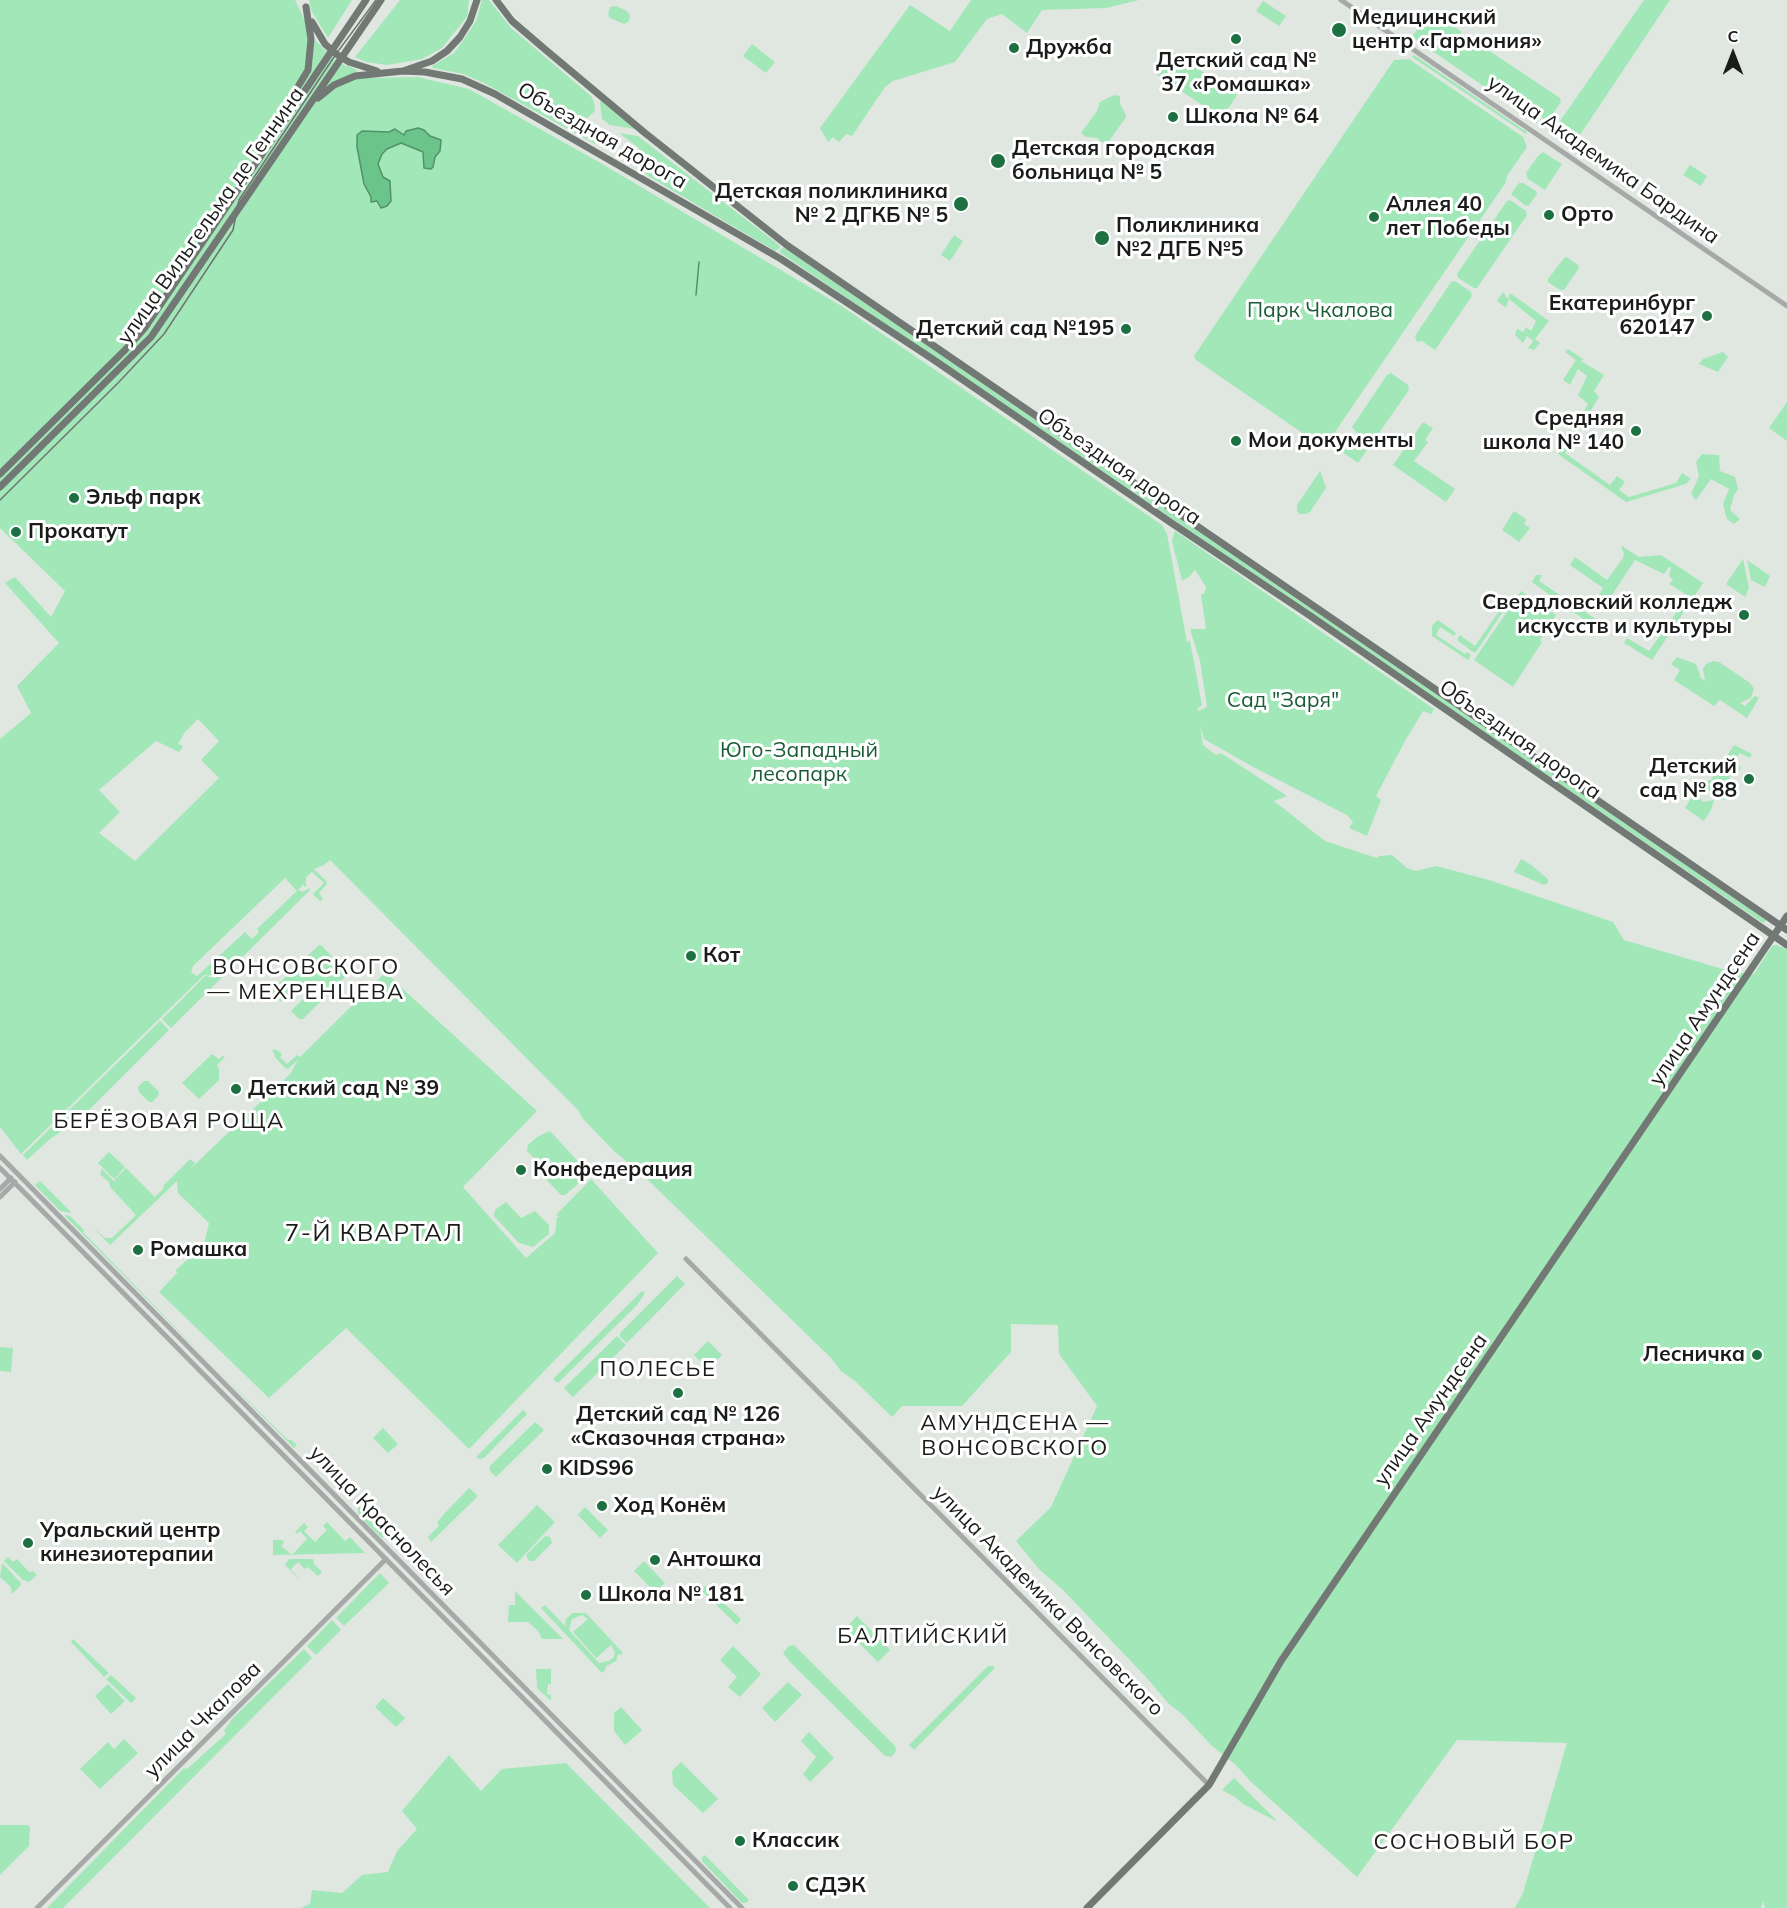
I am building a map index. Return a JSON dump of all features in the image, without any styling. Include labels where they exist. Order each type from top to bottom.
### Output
[{"type":"main road","name":"улица Вильгельма де Геннина","points":[[0,474],[134,341],[190,262],[366,0]]},
{"type":"main road","name":"улица Вильгельма де Геннина","points":[[0,487],[151,337],[381,0]]},
{"type":"main road","points":[[305,113],[321,95],[342,81],[362,75],[403,71],[432,62],[447,51],[466,28],[477,0]]},
{"type":"main road","name":"Объездная дорога","points":[[496,0],[512,21],[547,51],[645,133],[788,246],[1784,928]]},
{"type":"main road","points":[[305,3],[313,27],[331,50],[366,69],[385,72]]},
{"type":"main road","points":[[250,171],[308,70],[311,39],[305,3]]},
{"type":"main road","name":"Объездная дорога","points":[[403,71],[425,72],[462,79],[495,94],[781,259],[1309,615],[1787,945]]},
{"type":"main road","name":"улица Амундсена","points":[[1087,1908],[1209,1785],[1281,1661],[1774,936],[1784,928],[1787,916]]},
{"type":"street","name":"улица Академика Бардина","points":[[1341,0],[1787,306]]},
{"type":"street","name":"улица Краснолесья","points":[[0,1156],[742,1908]]},
{"type":"street","name":"улица Краснолесья","points":[[0,1168],[730,1908]]},
{"type":"street","points":[[0,1189],[19,1175]]},
{"type":"street","points":[[0,1197],[12,1181]]},
{"type":"street","name":"улица Академика Вонсовского","points":[[686,1259],[1209,1785]]},
{"type":"street","name":"улица Чкалова","points":[[38,1908],[392,1554]]},
{"type":"street","points":[[544,1720],[550,1713]]},
{"type":"green space","name":"Юго-Западный лесопарк","points":[[0,0],[295,0],[314,39],[331,56],[347,67],[347,65],[372,78],[418,77],[469,89],[604,165],[843,307],[1162,525],[1167,534],[1187,642],[1190,641],[1202,705],[1197,709],[1198,711],[1207,707],[1200,661],[1190,629],[1206,629],[1201,594],[1204,594],[1206,587],[1195,570],[1182,581],[1172,541],[1175,531],[1434,709],[1431,714],[1423,711],[1405,741],[1376,796],[1381,800],[1367,836],[1349,828],[1353,822],[1347,815],[1204,739],[1200,725],[1203,745],[1216,755],[1221,753],[1287,796],[1274,801],[1325,841],[1377,858],[1392,855],[1407,868],[1416,871],[1436,866],[1489,880],[1613,922],[1624,940],[1733,972],[1754,974],[1772,946],[1787,949],[1787,1908],[1765,1908],[1763,1901],[1761,1908],[1515,1908],[1523,1893],[1567,1743],[1457,1740],[1357,1877],[1251,1782],[1236,1765],[1212,1746],[1183,1715],[1168,1703],[1063,1590],[1039,1569],[1016,1541],[1051,1507],[1097,1406],[1059,1354],[1058,1325],[1011,1324],[1011,1352],[962,1406],[902,1406],[892,1417],[856,1382],[841,1371],[831,1358],[647,1179],[614,1151],[583,1119],[578,1110],[330,860],[314,869],[327,884],[319,893],[323,899],[320,901],[313,894],[324,883],[312,872],[306,877],[306,886],[304,887],[304,884],[298,890],[303,892],[309,888],[310,890],[171,1028],[162,1019],[205,976],[215,978],[216,976],[204,975],[21,1154],[0,1127],[0,739],[31,713],[17,686],[59,643],[5,583],[15,577],[51,617],[65,591],[0,528]],"holes":[[[198,719],[219,741],[201,760],[219,778],[135,861],[99,833],[120,812],[99,790],[156,741],[179,752],[183,746],[178,744],[185,732]],[[285,878],[297,891],[257,929],[259,932],[252,939],[245,932],[197,976],[191,972],[193,966]]]},
{"type":"green space","points":[[309,0],[352,0],[328,38],[311,10]]},
{"type":"green space","points":[[400,0],[469,0],[467,17],[442,48],[422,59],[387,65],[366,62],[355,57]]},
{"type":"green space","points":[[482,0],[489,0],[511,28],[591,96],[595,111],[577,130],[602,145],[595,144],[484,83],[463,74],[433,68],[432,66],[454,53],[467,35],[476,21]]},
{"type":"green space","points":[[971,0],[1139,0],[1106,8],[1042,10],[1027,33],[1002,14],[987,19],[955,62],[893,81],[885,87],[852,136],[846,134],[839,142],[833,137],[828,142],[820,128],[910,5],[950,31]]},
{"type":"green space","points":[[1644,0],[1670,0],[1580,135],[1560,121]]},
{"type":"green space","points":[[1263,1],[1286,16],[1279,26],[1256,11]]},
{"type":"green space","points":[[616,6],[627,11],[630,16],[629,21],[624,24],[610,18],[608,14],[610,7]]},
{"type":"green space","points":[[1427,13],[1432,13],[1462,32],[1460,35],[1468,41],[1470,38],[1560,98],[1561,102],[1544,126],[1542,116],[1537,123],[1412,37]]},
{"type":"green space","points":[[752,44],[775,62],[766,73],[743,56]]},
{"type":"green space","points":[[1173,52],[1237,95],[1222,118],[1157,75]]},
{"type":"green space","points":[[1414,55],[1527,132],[1526,134],[1412,57]]},
{"type":"green space","name":"Парк Чкалова","points":[[1409,59],[1523,137],[1527,147],[1507,176],[1506,182],[1326,445],[1320,445],[1196,360],[1194,356],[1394,60]]},
{"type":"green space","points":[[1114,95],[1120,96],[1120,104],[1126,117],[1108,143],[1101,142],[1097,138],[1086,137],[1081,133],[1097,111],[1100,102]]},
{"type":"green space","points":[[601,101],[635,129],[610,125],[602,119]]},
{"type":"green space","points":[[619,133],[638,136],[780,248],[775,251],[648,176],[636,161],[639,148]]},
{"type":"green space","points":[[1543,152],[1562,164],[1545,190],[1528,179],[1526,173]]},
{"type":"green space","points":[[1690,165],[1707,176],[1701,186],[1683,175]]},
{"type":"green space","points":[[1519,183],[1536,191],[1537,194],[1529,205],[1526,206],[1511,194]]},
{"type":"green space","points":[[1510,200],[1526,211],[1527,215],[1477,288],[1474,288],[1458,278],[1457,274],[1507,201]]},
{"type":"green space","points":[[954,235],[963,241],[950,261],[941,255]]},
{"type":"green space","points":[[783,247],[1766,920],[1763,923],[779,252]]},
{"type":"green space","points":[[1567,257],[1579,268],[1564,290],[1560,290],[1548,282],[1548,279]]},
{"type":"green space","points":[[1455,281],[1471,292],[1472,296],[1435,350],[1422,341],[1417,342],[1415,336],[1451,282]]},
{"type":"green space","points":[[1503,292],[1508,299],[1510,293],[1549,321],[1535,339],[1540,343],[1534,350],[1528,348],[1534,340],[1527,336],[1523,343],[1515,335],[1517,329],[1523,332],[1526,327],[1531,331],[1536,321],[1509,299],[1506,308],[1497,301]]},
{"type":"green space","points":[[1568,349],[1583,359],[1581,361],[1604,375],[1594,391],[1599,397],[1565,453],[1610,485],[1617,476],[1625,482],[1619,490],[1629,497],[1676,483],[1682,473],[1691,479],[1686,484],[1626,502],[1558,454],[1569,439],[1564,435],[1569,430],[1572,432],[1588,404],[1578,395],[1587,376],[1578,369],[1570,385],[1563,380],[1576,360],[1565,352]]},
{"type":"green space","points":[[1723,352],[1728,357],[1718,372],[1699,364],[1703,359]]},
{"type":"green space","points":[[1391,373],[1408,385],[1409,390],[1358,463],[1338,449],[1343,441],[1350,446],[1354,444],[1359,436],[1352,427],[1387,375]]},
{"type":"green space","points":[[1787,402],[1787,441],[1769,428]]},
{"type":"green space","points":[[1423,422],[1433,428],[1425,440],[1428,442],[1414,461],[1455,489],[1446,502],[1393,465]]},
{"type":"green space","points":[[1702,454],[1719,455],[1720,471],[1735,477],[1738,489],[1730,510],[1740,519],[1734,524],[1727,519],[1723,504],[1729,489],[1711,479],[1696,500],[1691,494],[1699,476],[1696,462]]},
{"type":"green space","points":[[1320,471],[1326,488],[1310,512],[1300,514],[1297,511],[1297,505]]},
{"type":"green space","points":[[1514,511],[1526,519],[1524,524],[1530,528],[1519,542],[1502,530]]},
{"type":"green space","points":[[1622,546],[1639,557],[1661,555],[1703,583],[1652,660],[1624,643],[1627,638],[1649,651],[1672,619],[1687,595],[1669,584],[1673,580],[1669,576],[1671,568],[1669,567],[1664,574],[1635,560],[1608,601],[1599,595],[1603,588],[1570,565],[1575,557],[1607,580],[1623,558]]},
{"type":"green space","points":[[1743,559],[1749,588],[1745,597],[1726,584]]},
{"type":"green space","points":[[1747,560],[1770,576],[1765,587],[1751,580]]},
{"type":"green space","points":[[1536,575],[1542,575],[1539,581],[1609,628],[1604,634],[1532,582]]},
{"type":"green space","points":[[1521,591],[1556,615],[1540,640],[1542,642],[1513,687],[1474,660]]},
{"type":"green space","points":[[1504,604],[1506,607],[1476,652],[1457,640],[1460,635],[1475,646]]},
{"type":"green space","points":[[1438,620],[1456,633],[1454,636],[1440,627],[1436,635],[1465,654],[1467,652],[1471,655],[1468,660],[1432,636],[1432,626]]},
{"type":"green space","points":[[1677,657],[1696,664],[1701,678],[1705,681],[1703,669],[1706,664],[1713,661],[1719,662],[1750,683],[1754,689],[1751,698],[1740,703],[1745,706],[1755,696],[1759,698],[1747,718],[1720,700],[1714,706],[1674,680],[1680,670],[1671,664]]},
{"type":"green space","points":[[1734,745],[1752,754],[1750,758],[1740,753],[1733,762],[1741,767],[1737,775],[1733,772],[1724,786],[1728,793],[1724,800],[1717,800],[1708,789],[1699,797],[1703,802],[1714,800],[1704,821],[1685,808],[1703,782],[1711,780]]},
{"type":"green space","points":[[1521,859],[1548,879],[1548,883],[1544,885],[1514,872]]},
{"type":"green space","points":[[319,945],[346,972],[346,976],[303,1019],[299,1019],[291,1011],[307,995],[298,986],[281,1002],[273,993],[273,989]]},
{"type":"green space","points":[[386,972],[537,1111],[463,1187],[526,1258],[555,1233],[557,1217],[560,1217],[556,1215],[591,1179],[658,1253],[469,1449],[346,1328],[269,1398],[159,1292],[177,1273],[176,1270],[204,1244],[209,1223],[178,1193],[177,1181],[110,1245],[92,1226],[105,1238],[112,1238],[136,1215],[100,1174],[102,1169],[115,1182],[115,1179],[126,1168],[155,1197],[190,1159],[195,1163],[189,1170],[290,1074],[298,1060],[288,1069],[285,1068],[272,1051],[275,1049],[282,1054],[280,1057],[287,1064],[297,1055],[300,1057]]},
{"type":"green space","points":[[160,1021],[169,1030],[81,1118],[50,1139],[27,1160],[23,1155]]},
{"type":"green space","points":[[212,1054],[219,1059],[225,1057],[217,1065],[219,1080],[199,1099],[182,1083]]},
{"type":"green space","points":[[144,1081],[148,1081],[159,1092],[152,1102],[149,1102],[139,1092],[138,1087]]},
{"type":"green space","points":[[550,1131],[587,1171],[584,1179],[565,1195],[561,1195],[537,1170],[540,1164],[527,1151],[528,1145],[537,1137]]},
{"type":"green space","points":[[109,1152],[125,1167],[114,1179],[98,1163]]},
{"type":"green space","points":[[40,1181],[71,1213],[60,1211],[35,1185]]},
{"type":"green space","points":[[506,1202],[521,1218],[535,1211],[549,1225],[549,1234],[533,1247],[519,1243],[494,1216],[495,1210]]},
{"type":"green space","points":[[64,1215],[70,1216],[84,1230],[83,1232],[217,1370]]},
{"type":"green space","points":[[677,1276],[685,1284],[627,1343],[620,1337],[620,1333]]},
{"type":"green space","points":[[642,1291],[645,1293],[637,1305],[558,1383],[553,1379]]},
{"type":"green space","points":[[617,1336],[626,1345],[573,1397],[564,1388]]},
{"type":"green space","points":[[708,1341],[722,1355],[708,1369],[694,1355]]},
{"type":"green space","points":[[0,1347],[13,1348],[11,1372],[0,1371]]},
{"type":"green space","points":[[217,1370],[288,1440],[297,1445],[294,1448]]},
{"type":"green space","points":[[523,1410],[527,1414],[484,1458],[476,1457]]},
{"type":"green space","points":[[535,1422],[544,1430],[496,1477],[490,1471],[490,1466]]},
{"type":"green space","points":[[383,1428],[398,1444],[388,1453],[373,1438]]},
{"type":"green space","points":[[469,1488],[477,1497],[431,1542],[428,1537],[439,1526],[437,1523]]},
{"type":"green space","points":[[358,1504],[387,1534],[382,1538],[360,1517]]},
{"type":"green space","points":[[537,1505],[555,1522],[517,1563],[498,1545]]},
{"type":"green space","points":[[585,1507],[608,1530],[600,1538],[578,1515]]},
{"type":"green space","points":[[327,1522],[345,1541],[350,1537],[365,1553],[292,1555],[307,1539],[300,1531],[297,1534],[295,1532],[304,1523],[308,1527],[304,1531],[315,1542],[327,1530],[323,1526]]},
{"type":"green space","points":[[545,1536],[550,1537],[552,1543],[534,1561],[529,1561],[526,1555]]},
{"type":"green space","points":[[273,1540],[282,1540],[284,1543],[281,1546],[292,1555],[273,1555]]},
{"type":"green space","points":[[8,1557],[13,1562],[17,1559],[29,1572],[33,1571],[37,1575],[29,1582],[23,1580],[4,1561]]},
{"type":"green space","points":[[289,1559],[313,1559],[314,1564],[322,1572],[318,1576],[298,1562],[291,1569],[300,1580],[285,1565]]},
{"type":"green space","points":[[644,1561],[665,1583],[655,1592],[634,1571]]},
{"type":"green space","points":[[2,1563],[21,1583],[12,1594],[11,1587],[0,1577]]},
{"type":"green space","points":[[380,1573],[389,1583],[344,1626],[336,1618]]},
{"type":"green space","points":[[705,1586],[741,1619],[737,1625],[700,1589]]},
{"type":"green space","points":[[515,1591],[563,1639],[542,1639],[538,1631],[528,1622],[508,1622],[509,1605],[515,1605]]},
{"type":"green space","points":[[545,1605],[565,1626],[566,1619],[572,1613],[586,1613],[623,1653],[618,1654],[616,1661],[605,1667],[602,1673],[541,1608]],"holes":[[[582,1615],[588,1619],[573,1632],[596,1658],[611,1645],[615,1652],[614,1657],[609,1661],[599,1663],[569,1630],[572,1619]]]},
{"type":"green space","points":[[857,1616],[890,1650],[878,1662],[845,1629]]},
{"type":"green space","points":[[332,1620],[341,1630],[316,1655],[307,1646]]},
{"type":"green space","points":[[73,1639],[109,1673],[104,1677],[71,1642]]},
{"type":"green space","points":[[794,1645],[895,1746],[896,1751],[893,1755],[890,1757],[884,1755],[791,1663],[783,1653],[789,1646]]},
{"type":"green space","points":[[733,1646],[761,1674],[740,1697],[728,1687],[737,1677],[720,1660]]},
{"type":"green space","points":[[304,1649],[312,1658],[63,1908],[47,1908],[184,1768],[187,1769],[226,1734],[224,1731],[232,1719]]},
{"type":"green space","points":[[988,1666],[995,1668],[914,1750],[909,1745]]},
{"type":"green space","points":[[536,1669],[551,1669],[551,1684],[548,1684],[547,1694],[551,1695],[551,1701],[537,1688]]},
{"type":"green space","points":[[111,1675],[136,1698],[131,1703],[106,1679]]},
{"type":"green space","points":[[788,1682],[802,1695],[775,1722],[762,1708]]},
{"type":"green space","points":[[108,1684],[125,1701],[111,1714],[95,1696]]},
{"type":"green space","points":[[383,1698],[405,1718],[396,1727],[375,1707]]},
{"type":"green space","points":[[621,1707],[642,1730],[625,1745],[614,1731],[614,1713]]},
{"type":"green space","points":[[809,1732],[834,1758],[810,1782],[803,1774],[816,1757],[801,1741]]},
{"type":"green space","points":[[124,1739],[138,1753],[100,1789],[80,1769],[108,1742],[114,1749]]},
{"type":"green space","points":[[449,1755],[481,1791],[502,1769],[566,1763],[710,1908],[301,1908],[310,1904],[312,1890],[342,1893],[362,1875],[388,1872],[397,1851],[417,1829],[402,1811]]},
{"type":"green space","points":[[681,1762],[718,1799],[703,1813],[673,1785],[672,1771]]},
{"type":"green space","points":[[1234,1778],[1276,1820],[1276,1821],[1222,1790]]},
{"type":"green space","points":[[0,1825],[30,1827],[29,1846],[0,1875]]},
{"type":"green space","points":[[705,1855],[749,1900],[746,1903],[742,1903],[702,1861]]},
{"type":"shaded area","points":[[418,128],[441,140],[440,151],[435,157],[433,167],[424,168],[423,152],[401,143],[387,149],[378,164],[383,177],[390,181],[391,201],[387,206],[381,208],[377,201],[371,202],[371,197],[364,184],[357,135],[362,131],[389,132],[395,129],[404,135],[406,131]]},
{"type":"waterway","points":[[696,295],[699,262]]},
{"type":"tram line","points":[[0,500],[164,334],[233,230],[239,200],[336,54],[376,0]]},
{"type":"place","name":"Медицинский центр «Гармония»","points":[[1339,30]]},
{"type":"place","name":"Детский сад № 37 «Ромашка»","points":[[1236,39]]},
{"type":"place","name":"Дружба","points":[[1014,48]]},
{"type":"place","name":"Школа № 64","points":[[1173,117]]},
{"type":"place","name":"Детская городская больница № 5","points":[[998,161]]},
{"type":"place","name":"Детская поликлиника № 2 ДГКБ № 5","points":[[961,204]]},
{"type":"place","name":"Орто","points":[[1549,215]]},
{"type":"place","name":"Аллея 40 лет Победы","points":[[1374,217]]},
{"type":"place","name":"Поликлиника №2 ДГБ №5","points":[[1102,238]]},
{"type":"place","name":"Екатеринбург 620147","points":[[1707,316]]},
{"type":"place","name":"Детский сад №195","points":[[1126,329]]},
{"type":"place","name":"Средняя школа № 140","points":[[1636,431]]},
{"type":"place","name":"Мои документы","points":[[1236,441]]},
{"type":"place","name":"Эльф парк","points":[[74,498]]},
{"type":"place","name":"Прокатут","points":[[16,532]]},
{"type":"place","name":"Свердловский колледж искусств и культуры","points":[[1744,615]]},
{"type":"place","name":"Детский сад № 88","points":[[1749,779]]},
{"type":"place","name":"Кот","points":[[691,956]]},
{"type":"place","name":"Детский сад № 39","points":[[236,1089]]},
{"type":"place","name":"Конфедерация","points":[[521,1170]]},
{"type":"place","name":"Ромашка","points":[[138,1250]]},
{"type":"place","name":"Лесничка","points":[[1757,1355]]},
{"type":"place","name":"Детский сад № 126 «Сказочная страна»","points":[[678,1393]]},
{"type":"place","name":"KIDS96","points":[[547,1469]]},
{"type":"place","name":"Ход Конём","points":[[602,1506]]},
{"type":"place","name":"Уральский центр кинезиотерапии","points":[[28,1543]]},
{"type":"place","name":"Антошка","points":[[655,1560]]},
{"type":"place","name":"Школа № 181","points":[[586,1595]]},
{"type":"place","name":"Классик","points":[[740,1841]]},
{"type":"place","name":"СДЭК","points":[[793,1886]]},
{"type":"district","name":"ВОНСОВСКОГО — МЕХРЕНЦЕВА","points":[[306,980]]},
{"type":"district","name":"БЕРЁЗОВАЯ РОЩА","points":[[169,1121]]},
{"type":"district","name":"7-Й КВАРТАЛ","points":[[374,1234]]},
{"type":"district","name":"ПОЛЕСЬЕ","points":[[658,1369]]},
{"type":"district","name":"АМУНДСЕНА — ВОНСОВСКОГО","points":[[1015,1436]]},
{"type":"district","name":"БАЛТИЙСКИЙ","points":[[923,1636]]},
{"type":"district","name":"СОСНОВЫЙ БОР","points":[[1474,1842]]},
{"type":"park label","name":"Сад \"Заря\"","points":[[1283,701]]}]
